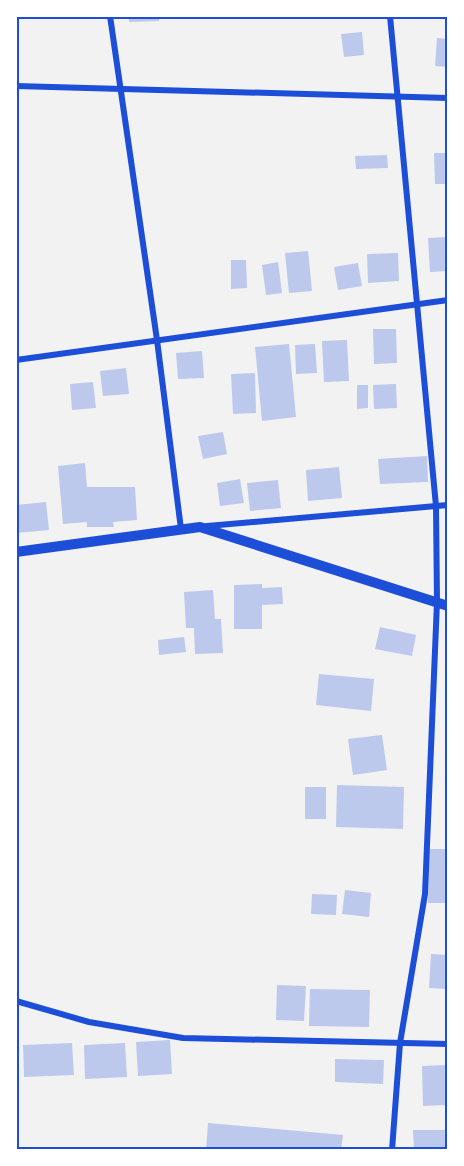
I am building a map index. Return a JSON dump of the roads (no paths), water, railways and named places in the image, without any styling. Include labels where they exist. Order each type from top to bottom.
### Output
[{"type":"street","points":[[110,16],[157,340],[181,529]]},
{"type":"street","points":[[390,16],[436,506],[442,604],[425,894],[400,1043],[392,1149]]},
{"type":"street","points":[[16,86],[447,98]]},
{"type":"street","points":[[16,360],[447,300]]},
{"type":"street","points":[[16,552],[181,529],[447,505]]},
{"type":"street","points":[[200,527],[442,604]]},
{"type":"street","points":[[16,1001],[89,1022],[183,1038],[447,1044]]}]
